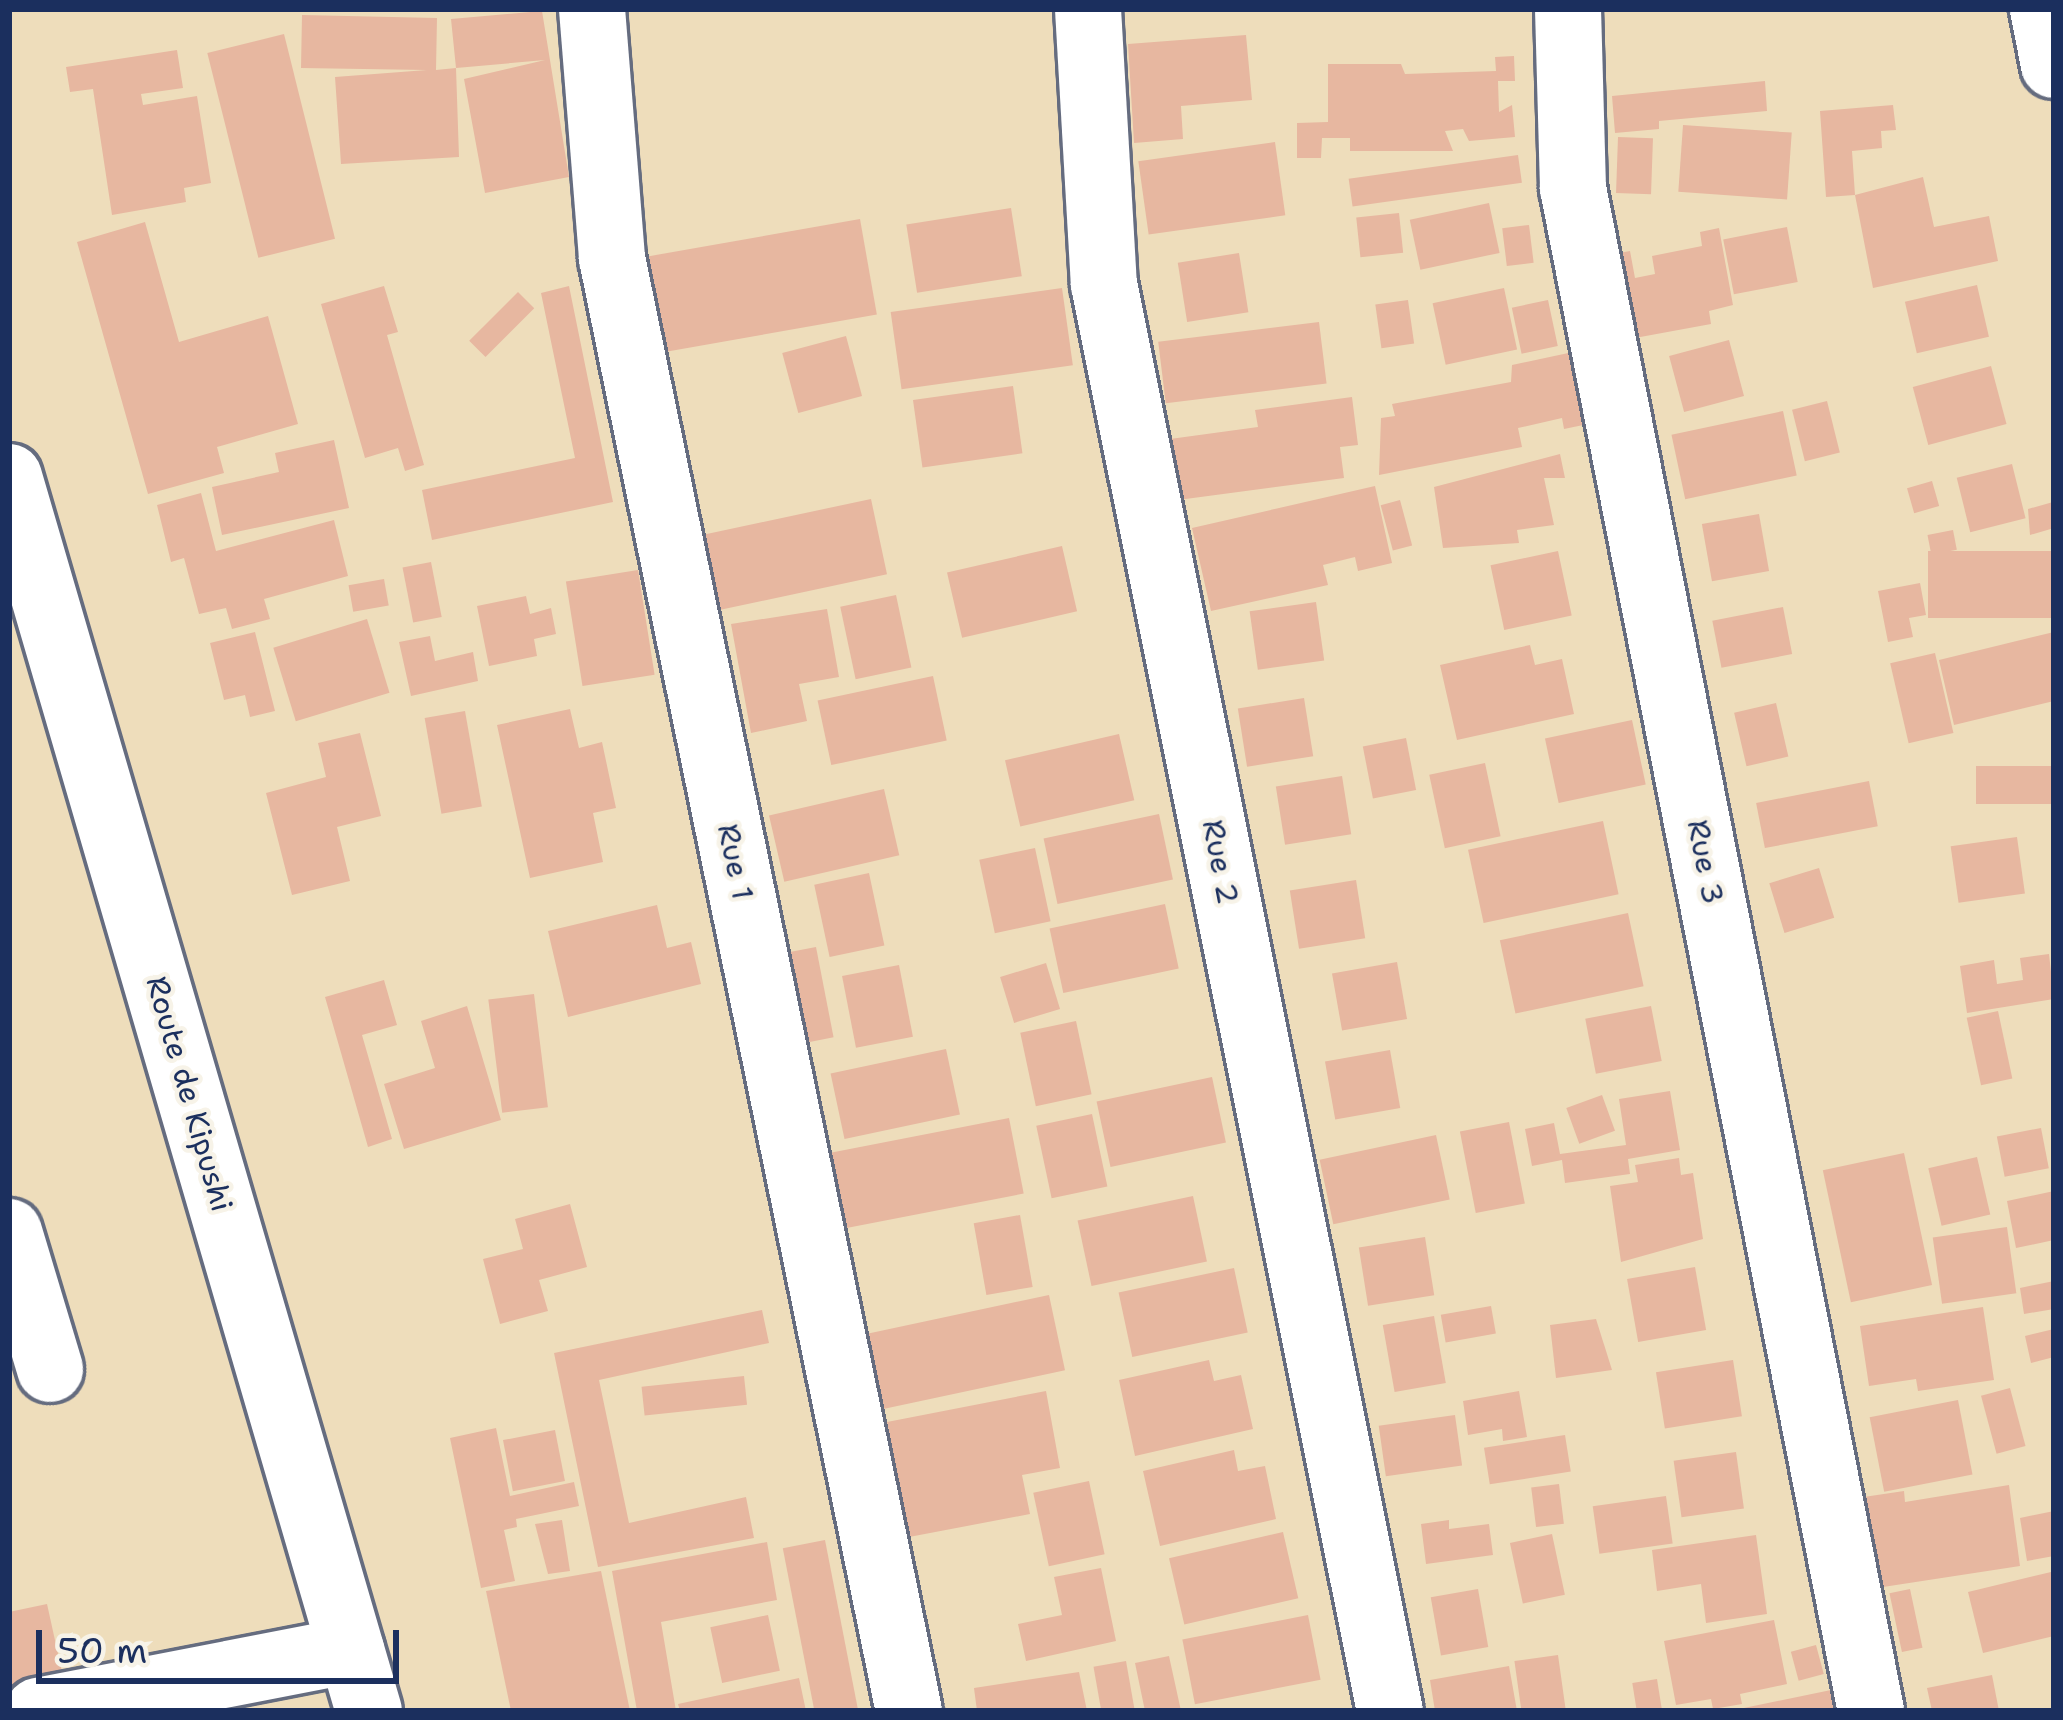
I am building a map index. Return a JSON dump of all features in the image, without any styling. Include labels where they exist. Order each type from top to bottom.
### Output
[{"type":"main road","name":"Rue 1","points":[[592,9],[612,258],[909,1711]]},
{"type":"main road","name":"Rue 2","points":[[1088,9],[1104,284],[1390,1711]]},
{"type":"main road","name":"Rue 3","points":[[1568,9],[1573,188],[1871,1711]]},
{"type":"main road","points":[[2043,9],[2054,65]]},
{"type":"main road","name":"Route de Kipushi","points":[[9,477],[360,1681]]},
{"type":"main road","points":[[9,1232],[50,1369]]},
{"type":"main road","points":[[38,1711],[360,1681]]},
{"type":"building","points":[[542,11],[569,177],[485,193],[464,79],[545,60],[456,68],[451,19]]},
{"type":"building","points":[[302,15],[437,18],[436,70],[456,68],[459,157],[341,164],[335,77],[427,70],[301,68]]},
{"type":"building","points":[[284,34],[335,239],[258,258],[207,53]]},
{"type":"building","points":[[1246,35],[1252,100],[1181,106],[1183,139],[1134,143],[1128,44]]},
{"type":"building","points":[[177,50],[183,88],[141,94],[143,105],[197,96],[211,183],[184,188],[186,202],[112,215],[93,89],[70,92],[66,67]]},
{"type":"building","points":[[1514,56],[1515,81],[1498,81],[1499,112],[1512,105],[1515,137],[1469,141],[1463,129],[1445,131],[1453,151],[1350,151],[1350,138],[1322,138],[1321,158],[1297,158],[1297,123],[1328,122],[1328,64],[1401,64],[1405,74],[1496,71],[1495,57]]},
{"type":"building","points":[[1765,81],[1767,111],[1659,121],[1659,129],[1615,133],[1612,96]]},
{"type":"building","points":[[1893,105],[1896,130],[1881,131],[1882,148],[1852,151],[1855,195],[1826,197],[1820,111]]},
{"type":"building","points":[[1683,125],[1792,133],[1787,199],[1678,192]]},
{"type":"building","points":[[1618,137],[1653,138],[1651,194],[1616,193]]},
{"type":"building","points":[[1275,142],[1285,215],[1149,234],[1138,161]]},
{"type":"building","points":[[1518,155],[1522,183],[1353,207],[1349,179]]},
{"type":"building","points":[[1923,177],[1934,227],[1989,216],[1998,261],[1873,288],[1855,195]]},
{"type":"building","points":[[1489,203],[1500,253],[1420,270],[1410,220]]},
{"type":"building","points":[[1011,208],[1022,276],[917,293],[906,225]]},
{"type":"building","points":[[1399,213],[1403,253],[1360,257],[1356,217]]},
{"type":"building","points":[[860,219],[877,315],[656,353],[639,258]]},
{"type":"building","points":[[145,222],[179,342],[268,316],[298,424],[217,447],[224,473],[148,494],[77,242]]},
{"type":"building","points":[[1529,225],[1534,263],[1507,266],[1502,228]]},
{"type":"building","points":[[1787,227],[1798,282],[1734,294],[1723,239]]},
{"type":"building","points":[[1719,228],[1733,305],[1709,311],[1711,324],[1624,340],[1609,255],[1630,251],[1635,278],[1655,274],[1652,256],[1702,246],[1700,232]]},
{"type":"building","points":[[1239,253],[1248,312],[1187,322],[1178,263]]},
{"type":"building","points":[[1977,285],[1989,337],[1917,353],[1905,302]]},
{"type":"building","points":[[384,286],[398,332],[387,335],[424,465],[405,471],[398,448],[365,458],[321,304]]},
{"type":"building","points":[[569,286],[613,502],[432,540],[422,490],[575,458],[541,293]]},
{"type":"building","points":[[1062,288],[1073,365],[902,389],[891,312]]},
{"type":"building","points":[[1504,288],[1517,350],[1446,365],[1433,303]]},
{"type":"building","points":[[518,292],[534,308],[485,357],[469,341]]},
{"type":"building","points":[[1408,300],[1414,344],[1381,348],[1375,305]]},
{"type":"building","points":[[1548,300],[1558,346],[1522,354],[1512,308]]},
{"type":"building","points":[[1319,322],[1327,384],[1166,403],[1158,342]]},
{"type":"building","points":[[846,336],[862,396],[798,413],[782,353]]},
{"type":"building","points":[[1729,340],[1744,396],[1684,412],[1669,356]]},
{"type":"building","points":[[1573,352],[1588,424],[1564,429],[1562,418],[1518,428],[1522,447],[1379,475],[1381,418],[1395,416],[1392,404],[1511,382],[1512,365]]},
{"type":"building","points":[[1991,366],[2007,424],[1928,445],[1913,387]]},
{"type":"building","points":[[1013,386],[1022,453],[922,467],[913,400]]},
{"type":"building","points":[[1352,397],[1358,445],[1340,447],[1344,478],[1178,500],[1170,439],[1258,427],[1255,410]]},
{"type":"building","points":[[1827,401],[1840,452],[1805,461],[1792,410]]},
{"type":"building","points":[[1783,411],[1797,476],[1685,499],[1671,435]]},
{"type":"building","points":[[334,440],[349,508],[222,535],[212,487],[279,472],[275,453]]},
{"type":"building","points":[[1560,454],[1565,478],[1544,478],[1554,525],[1517,530],[1519,543],[1443,548],[1434,487]]},
{"type":"building","points":[[2012,464],[2026,518],[1970,532],[1957,478]]},
{"type":"building","points":[[1932,481],[1939,506],[1914,513],[1907,488]]},
{"type":"building","points":[[1375,486],[1392,563],[1358,571],[1355,557],[1323,565],[1328,585],[1211,611],[1192,528]]},
{"type":"building","points":[[201,493],[216,551],[334,520],[348,576],[264,599],[270,619],[232,629],[226,608],[199,614],[184,558],[171,562],[157,505]]},
{"type":"building","points":[[871,499],[887,574],[704,613],[688,538]]},
{"type":"building","points":[[1400,500],[1412,545],[1393,551],[1381,505]]},
{"type":"building","points":[[2053,502],[2054,528],[2030,535],[2028,509]]},
{"type":"building","points":[[1759,514],[1769,571],[1712,581],[1702,524]]},
{"type":"building","points":[[1953,530],[1957,550],[1931,555],[1927,535]]},
{"type":"building","points":[[1062,546],[1077,611],[962,638],[947,573]]},
{"type":"building","points":[[1558,551],[1572,616],[1504,630],[1491,565]]},
{"type":"building","points":[[1928,551],[2054,551],[2054,618],[1928,618]]},
{"type":"building","points":[[431,562],[442,617],[413,623],[403,568]]},
{"type":"building","points":[[638,570],[655,675],[582,686],[566,581]]},
{"type":"building","points":[[384,579],[389,606],[353,612],[349,585]]},
{"type":"building","points":[[1920,583],[1926,615],[1909,618],[1913,637],[1888,642],[1878,591]]},
{"type":"building","points":[[896,595],[911,667],[856,679],[840,607]]},
{"type":"building","points":[[526,596],[530,614],[551,608],[556,634],[534,639],[537,656],[489,666],[477,606]]},
{"type":"building","points":[[1316,602],[1324,660],[1258,670],[1250,611]]},
{"type":"building","points":[[1783,607],[1792,654],[1721,668],[1712,621]]},
{"type":"building","points":[[827,609],[839,677],[799,684],[807,721],[751,733],[731,624]]},
{"type":"building","points":[[367,619],[390,693],[296,721],[273,648]]},
{"type":"building","points":[[255,632],[275,711],[250,717],[245,695],[224,700],[210,643]]},
{"type":"building","points":[[2054,632],[2054,701],[1954,725],[1939,660]]},
{"type":"building","points":[[430,636],[435,661],[473,652],[478,681],[411,696],[399,642]]},
{"type":"building","points":[[1530,645],[1535,665],[1562,659],[1574,714],[1457,740],[1440,665]]},
{"type":"building","points":[[1935,653],[1953,733],[1909,743],[1890,663]]},
{"type":"building","points":[[933,676],[947,741],[831,765],[818,701]]},
{"type":"building","points":[[1304,698],[1313,756],[1247,767],[1238,708]]},
{"type":"building","points":[[1776,703],[1788,757],[1746,766],[1734,713]]},
{"type":"building","points":[[570,709],[579,748],[602,742],[616,808],[593,813],[603,862],[530,878],[497,725]]},
{"type":"building","points":[[465,711],[482,807],[441,814],[425,718]]},
{"type":"building","points":[[1632,720],[1646,785],[1559,803],[1545,739]]},
{"type":"building","points":[[360,733],[381,816],[337,827],[350,881],[292,895],[266,793],[326,777],[318,743]]},
{"type":"building","points":[[1119,734],[1134,800],[1020,827],[1005,760]]},
{"type":"building","points":[[1406,738],[1416,790],[1373,798],[1363,746]]},
{"type":"building","points":[[1485,763],[1501,836],[1445,848],[1429,775]]},
{"type":"building","points":[[1976,766],[2054,766],[2054,804],[1976,804]]},
{"type":"building","points":[[1342,776],[1351,834],[1285,845],[1276,786]]},
{"type":"building","points":[[1869,781],[1878,826],[1765,848],[1756,803]]},
{"type":"building","points":[[884,789],[899,855],[784,882],[769,816]]},
{"type":"building","points":[[1159,814],[1173,880],[1058,904],[1044,839]]},
{"type":"building","points":[[1603,821],[1619,894],[1484,923],[1468,850]]},
{"type":"building","points":[[2017,837],[2025,893],[1959,903],[1951,846]]},
{"type":"building","points":[[1035,848],[1051,921],[995,933],[979,860]]},
{"type":"building","points":[[1819,868],[1834,918],[1784,933],[1769,883]]},
{"type":"building","points":[[869,873],[884,945],[830,957],[814,885]]},
{"type":"building","points":[[1356,880],[1365,938],[1299,949],[1290,890]]},
{"type":"building","points":[[1165,904],[1179,969],[1063,993],[1050,929]]},
{"type":"building","points":[[657,905],[667,948],[691,942],[701,984],[568,1017],[548,931]]},
{"type":"building","points":[[1628,913],[1644,986],[1515,1014],[1500,940]]},
{"type":"building","points":[[816,947],[834,1037],[802,1043],[785,953]]},
{"type":"building","points":[[2049,954],[2054,999],[1967,1013],[1960,966],[1994,960],[1997,984],[2023,980],[2020,958]]},
{"type":"building","points":[[1397,962],[1407,1019],[1342,1031],[1332,973]]},
{"type":"building","points":[[1046,963],[1060,1009],[1014,1023],[1000,977]]},
{"type":"building","points":[[899,965],[913,1037],[856,1048],[842,976]]},
{"type":"building","points":[[384,980],[397,1025],[362,1035],[392,1139],[368,1147],[325,997]]},
{"type":"building","points":[[534,994],[548,1107],[502,1113],[488,1000]]},
{"type":"building","points":[[467,1006],[501,1120],[404,1149],[384,1084],[435,1068],[421,1021]]},
{"type":"building","points":[[1651,1006],[1662,1061],[1596,1074],[1585,1019]]},
{"type":"building","points":[[1998,1011],[2012,1078],[1981,1085],[1967,1018]]},
{"type":"building","points":[[1076,1021],[1092,1094],[1036,1106],[1020,1033]]},
{"type":"building","points":[[946,1049],[960,1115],[845,1139],[831,1074]]},
{"type":"building","points":[[1390,1050],[1400,1108],[1335,1120],[1325,1061]]},
{"type":"building","points":[[1212,1077],[1226,1143],[1111,1167],[1097,1102]]},
{"type":"building","points":[[1670,1091],[1680,1150],[1628,1159],[1630,1174],[1565,1183],[1562,1160],[1532,1166],[1525,1129],[1554,1123],[1560,1154],[1626,1145],[1619,1099]]},
{"type":"building","points":[[1602,1095],[1615,1131],[1579,1144],[1566,1108]]},
{"type":"building","points":[[1092,1114],[1107,1186],[1052,1198],[1036,1126]]},
{"type":"building","points":[[1009,1118],[1024,1194],[840,1229],[825,1154]]},
{"type":"building","points":[[1509,1122],[1525,1203],[1476,1213],[1460,1132]]},
{"type":"building","points":[[2041,1128],[2049,1168],[2005,1177],[1997,1137]]},
{"type":"building","points":[[1436,1135],[1450,1200],[1333,1224],[1320,1160]]},
{"type":"building","points":[[1904,1153],[1932,1285],[1851,1302],[1823,1170]]},
{"type":"building","points":[[1977,1157],[1990,1214],[1942,1226],[1928,1168]]},
{"type":"building","points":[[1679,1158],[1681,1175],[1693,1173],[1703,1239],[1621,1262],[1610,1186],[1638,1182],[1635,1165]]},
{"type":"building","points":[[2054,1191],[2054,1240],[2016,1248],[2007,1201]]},
{"type":"building","points":[[1193,1196],[1207,1262],[1092,1286],[1078,1221]]},
{"type":"building","points":[[570,1204],[587,1267],[539,1280],[548,1311],[500,1324],[483,1259],[523,1249],[515,1219]]},
{"type":"building","points":[[1020,1215],[1033,1287],[986,1295],[974,1223]]},
{"type":"building","points":[[2007,1227],[2016,1293],[1942,1304],[1933,1237]]},
{"type":"building","points":[[1425,1237],[1434,1295],[1368,1306],[1359,1247]]},
{"type":"building","points":[[1695,1267],[1706,1330],[1638,1342],[1627,1279]]},
{"type":"building","points":[[1234,1268],[1248,1333],[1132,1357],[1119,1293]]},
{"type":"building","points":[[2054,1281],[2054,1309],[2024,1314],[2020,1288]]},
{"type":"building","points":[[1049,1295],[1065,1370],[882,1409],[866,1334]]},
{"type":"building","points":[[1491,1306],[1496,1334],[1446,1342],[1441,1315]]},
{"type":"building","points":[[1983,1307],[1994,1380],[1918,1391],[1916,1379],[1869,1386],[1860,1326]]},
{"type":"building","points":[[762,1310],[769,1343],[599,1380],[629,1523],[746,1497],[754,1538],[598,1567],[554,1353]]},
{"type":"building","points":[[1434,1316],[1446,1383],[1395,1392],[1383,1325]]},
{"type":"building","points":[[1596,1319],[1612,1370],[1556,1378],[1550,1325]]},
{"type":"building","points":[[2054,1329],[2054,1357],[2031,1363],[2025,1336]]},
{"type":"building","points":[[1209,1360],[1214,1381],[1241,1375],[1253,1429],[1135,1456],[1119,1380]]},
{"type":"building","points":[[1733,1360],[1742,1416],[1665,1429],[1656,1372]]},
{"type":"building","points":[[744,1376],[747,1405],[645,1416],[642,1387]]},
{"type":"building","points":[[2010,1388],[2026,1446],[1997,1454],[1981,1396]]},
{"type":"building","points":[[1046,1391],[1060,1468],[1022,1475],[1030,1514],[909,1537],[887,1422]]},
{"type":"building","points":[[1519,1391],[1527,1437],[1503,1441],[1502,1429],[1468,1435],[1463,1401]]},
{"type":"building","points":[[1958,1400],[1973,1475],[1884,1492],[1870,1417]]},
{"type":"building","points":[[1455,1415],[1462,1466],[1386,1476],[1379,1426]]},
{"type":"building","points":[[496,1428],[510,1496],[574,1482],[579,1506],[516,1519],[517,1527],[504,1530],[515,1581],[481,1588],[450,1438]]},
{"type":"building","points":[[555,1430],[565,1481],[513,1491],[503,1440]]},
{"type":"building","points":[[1565,1435],[1571,1472],[1490,1484],[1484,1448]]},
{"type":"building","points":[[1234,1450],[1238,1471],[1265,1466],[1276,1519],[1160,1546],[1143,1471]]},
{"type":"building","points":[[1736,1452],[1744,1508],[1682,1517],[1674,1461]]},
{"type":"building","points":[[1089,1481],[1105,1554],[1049,1566],[1033,1493]]},
{"type":"building","points":[[1559,1484],[1564,1524],[1536,1527],[1531,1487]]},
{"type":"building","points":[[2009,1485],[2020,1566],[1870,1589],[1857,1498],[1904,1491],[1905,1502]]},
{"type":"building","points":[[1666,1496],[1673,1544],[1599,1554],[1593,1506]]},
{"type":"building","points":[[2054,1511],[2054,1556],[2027,1561],[2020,1518]]},
{"type":"building","points":[[562,1520],[570,1571],[548,1574],[535,1524]]},
{"type":"building","points":[[1449,1520],[1449,1529],[1489,1524],[1493,1555],[1426,1564],[1421,1524]]},
{"type":"building","points":[[1283,1532],[1298,1598],[1184,1625],[1169,1558]]},
{"type":"building","points":[[1552,1534],[1565,1595],[1523,1604],[1510,1543]]},
{"type":"building","points":[[1756,1535],[1767,1614],[1706,1623],[1701,1584],[1657,1591],[1652,1550]]},
{"type":"building","points":[[825,1540],[858,1711],[814,1711],[783,1548]]},
{"type":"building","points":[[767,1542],[777,1600],[661,1622],[676,1711],[637,1711],[612,1571]]},
{"type":"building","points":[[1101,1568],[1116,1641],[1026,1661],[1018,1624],[1062,1615],[1054,1577]]},
{"type":"building","points":[[601,1571],[630,1711],[511,1711],[486,1591]]},
{"type":"building","points":[[2051,1572],[2054,1636],[1983,1653],[1968,1592]]},
{"type":"building","points":[[1478,1589],[1488,1647],[1441,1655],[1431,1597]]},
{"type":"building","points":[[1910,1589],[1922,1648],[1902,1652],[1889,1593]]},
{"type":"building","points":[[47,1604],[64,1681],[9,1693],[9,1612]]},
{"type":"building","points":[[768,1615],[780,1671],[722,1683],[710,1627]]},
{"type":"building","points":[[1308,1615],[1321,1680],[1195,1704],[1182,1639]]},
{"type":"building","points":[[1774,1620],[1787,1684],[1740,1694],[1742,1704],[1713,1709],[1711,1699],[1676,1705],[1664,1641]]},
{"type":"building","points":[[1816,1645],[1824,1674],[1799,1681],[1791,1652]]},
{"type":"building","points":[[1558,1655],[1566,1711],[1521,1711],[1514,1661]]},
{"type":"building","points":[[1169,1656],[1181,1711],[1145,1711],[1135,1663]]},
{"type":"building","points":[[1126,1661],[1135,1711],[1101,1711],[1094,1667]]},
{"type":"building","points":[[1509,1666],[1517,1711],[1435,1711],[1430,1680]]},
{"type":"building","points":[[1079,1672],[1087,1711],[977,1711],[974,1688]]},
{"type":"building","points":[[1992,1675],[1999,1711],[1932,1711],[1927,1688]]},
{"type":"building","points":[[799,1678],[806,1711],[680,1711],[678,1704]]},
{"type":"building","points":[[1657,1679],[1662,1711],[1637,1711],[1632,1683]]},
{"type":"building","points":[[1831,1690],[1835,1711],[1739,1711],[1739,1709]]}]
